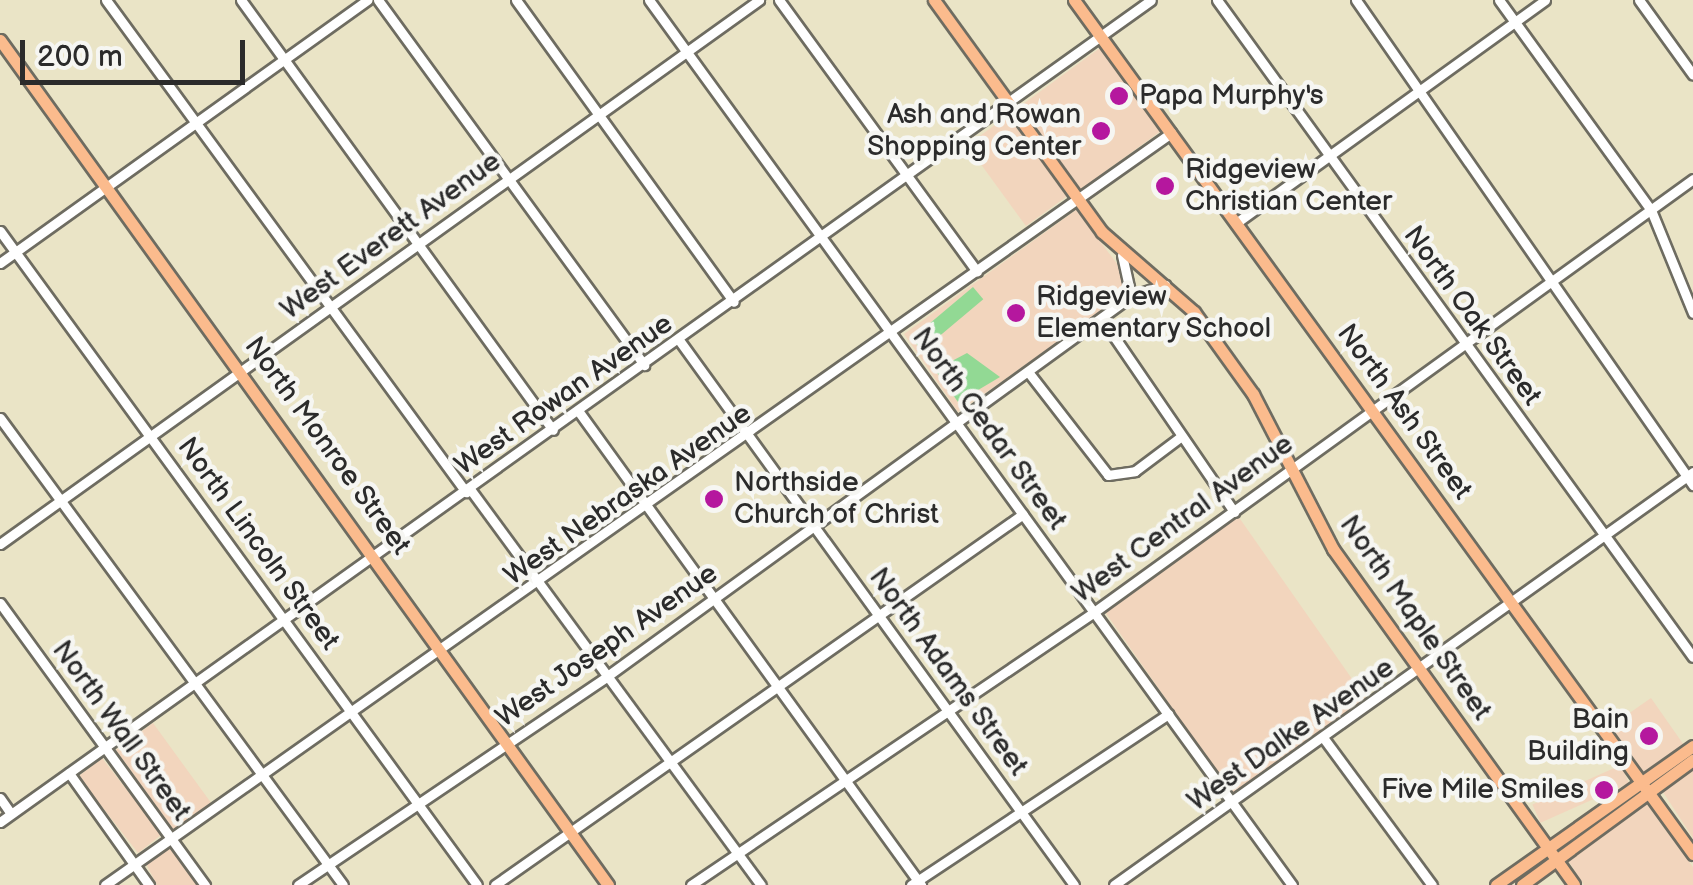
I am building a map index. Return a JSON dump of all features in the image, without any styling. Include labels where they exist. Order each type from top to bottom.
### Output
[{"type":"main road","name":"North Maple Street","points":[[934,0],[1122,255],[1165,285],[1224,353],[1296,466],[1322,532],[1574,885]]},
{"type":"main road","name":"North Ash Street","points":[[1074,0],[1693,854]]},
{"type":"main road","name":"North Monroe Street","points":[[0,40],[576,829],[608,885]]},
{"type":"main road","points":[[1496,885],[1693,746]]},
{"type":"main road","points":[[1522,885],[1693,760]]},
{"type":"street","points":[[106,0],[761,885]]},
{"type":"street","points":[[241,0],[553,430]]},
{"type":"street","points":[[0,263],[368,0]]},
{"type":"street","points":[[378,0],[644,366]]},
{"type":"street","points":[[516,0],[734,302]]},
{"type":"street","name":"North Cedar Street","points":[[649,0],[1292,885]]},
{"type":"street","name":"West Everett Avenue","points":[[0,544],[760,0]]},
{"type":"street","points":[[780,0],[978,272]]},
{"type":"street","name":"West Rowan Avenue","points":[[0,822],[580,412],[1151,0]]},
{"type":"street","name":"North Oak Street","points":[[1216,0],[1693,657]]},
{"type":"street","points":[[1356,0],[1556,278],[1586,336],[1691,478]]},
{"type":"street","points":[[1499,0],[1651,210],[1693,313]]},
{"type":"street","points":[[1236,223],[1545,0]]},
{"type":"street","points":[[1639,0],[1693,75]]},
{"type":"street","name":"West Nebraska Avenue","points":[[105,885],[539,586],[1170,133]]},
{"type":"street","name":"West Central Avenue","points":[[691,885],[1094,612],[1693,180]]},
{"type":"street","name":"North Lincoln Street","points":[[0,230],[478,885]]},
{"type":"street","points":[[1122,255],[1131,296]]},
{"type":"street","name":"West Joseph Avenue","points":[[298,885],[715,599],[1131,296],[1165,285]]},
{"type":"street","points":[[1102,318],[1179,438],[1234,512]]},
{"type":"street","name":"North Adams Street","points":[[679,340],[1074,885]]},
{"type":"street","points":[[1030,373],[1108,475],[1135,471],[1179,438]]},
{"type":"street","points":[[580,412],[916,884],[1168,714]]},
{"type":"street","points":[[0,418],[343,885]]},
{"type":"street","name":"West Dalke Avenue","points":[[1114,885],[1234,805],[1691,478]]},
{"type":"street","points":[[495,885],[671,766],[1023,514]]},
{"type":"street","name":"North Wall Street","points":[[0,603],[206,885]]},
{"type":"street","points":[[1325,740],[1432,885]]},
{"type":"street","points":[[68,774],[149,885]]},
{"type":"street","points":[[0,798],[12,814]]},
{"type":"shaded area","points":[[1100,48],[1161,131],[1080,190],[1020,106]]},
{"type":"shaded area","points":[[1010,114],[1069,195],[1026,226],[967,145]]},
{"type":"shaded area","name":"Ridgeview Elementary School","points":[[1076,210],[1131,282],[1129,292],[958,412],[904,334]]},
{"type":"shaded area","points":[[1238,516],[1368,702],[1234,796],[1104,610]]},
{"type":"shaded area","points":[[1651,698],[1684,745],[1644,773],[1611,726]]},
{"type":"shaded area","points":[[153,723],[211,803],[174,830],[116,750]]},
{"type":"shaded area","points":[[102,758],[162,834],[138,853],[78,776]]},
{"type":"shaded area","points":[[1621,765],[1629,783],[1541,823],[1532,804]]},
{"type":"shaded area","points":[[1693,768],[1693,838],[1663,792]]},
{"type":"shaded area","points":[[1646,803],[1693,867],[1693,885],[1584,885],[1567,859]]},
{"type":"shaded area","points":[[171,847],[200,885],[157,885],[146,864]]},
{"type":"green space","points":[[973,287],[983,299],[922,351],[912,338]]},
{"type":"green space","points":[[967,353],[1000,377],[958,402],[935,370]]},
{"type":"place","name":"Papa Murphy's","points":[[1119,96]]},
{"type":"place","name":"Ash and Rowan Shopping Center","points":[[1101,131]]},
{"type":"place","name":"Ridgeview Christian Center","points":[[1165,186]]},
{"type":"place","name":"Ridgeview Elementary School","points":[[1016,313]]},
{"type":"place","name":"Northside Church of Christ","points":[[714,499]]},
{"type":"place","name":"Bain Building","points":[[1649,736]]},
{"type":"place","name":"Five Mile Smiles","points":[[1604,790]]}]
